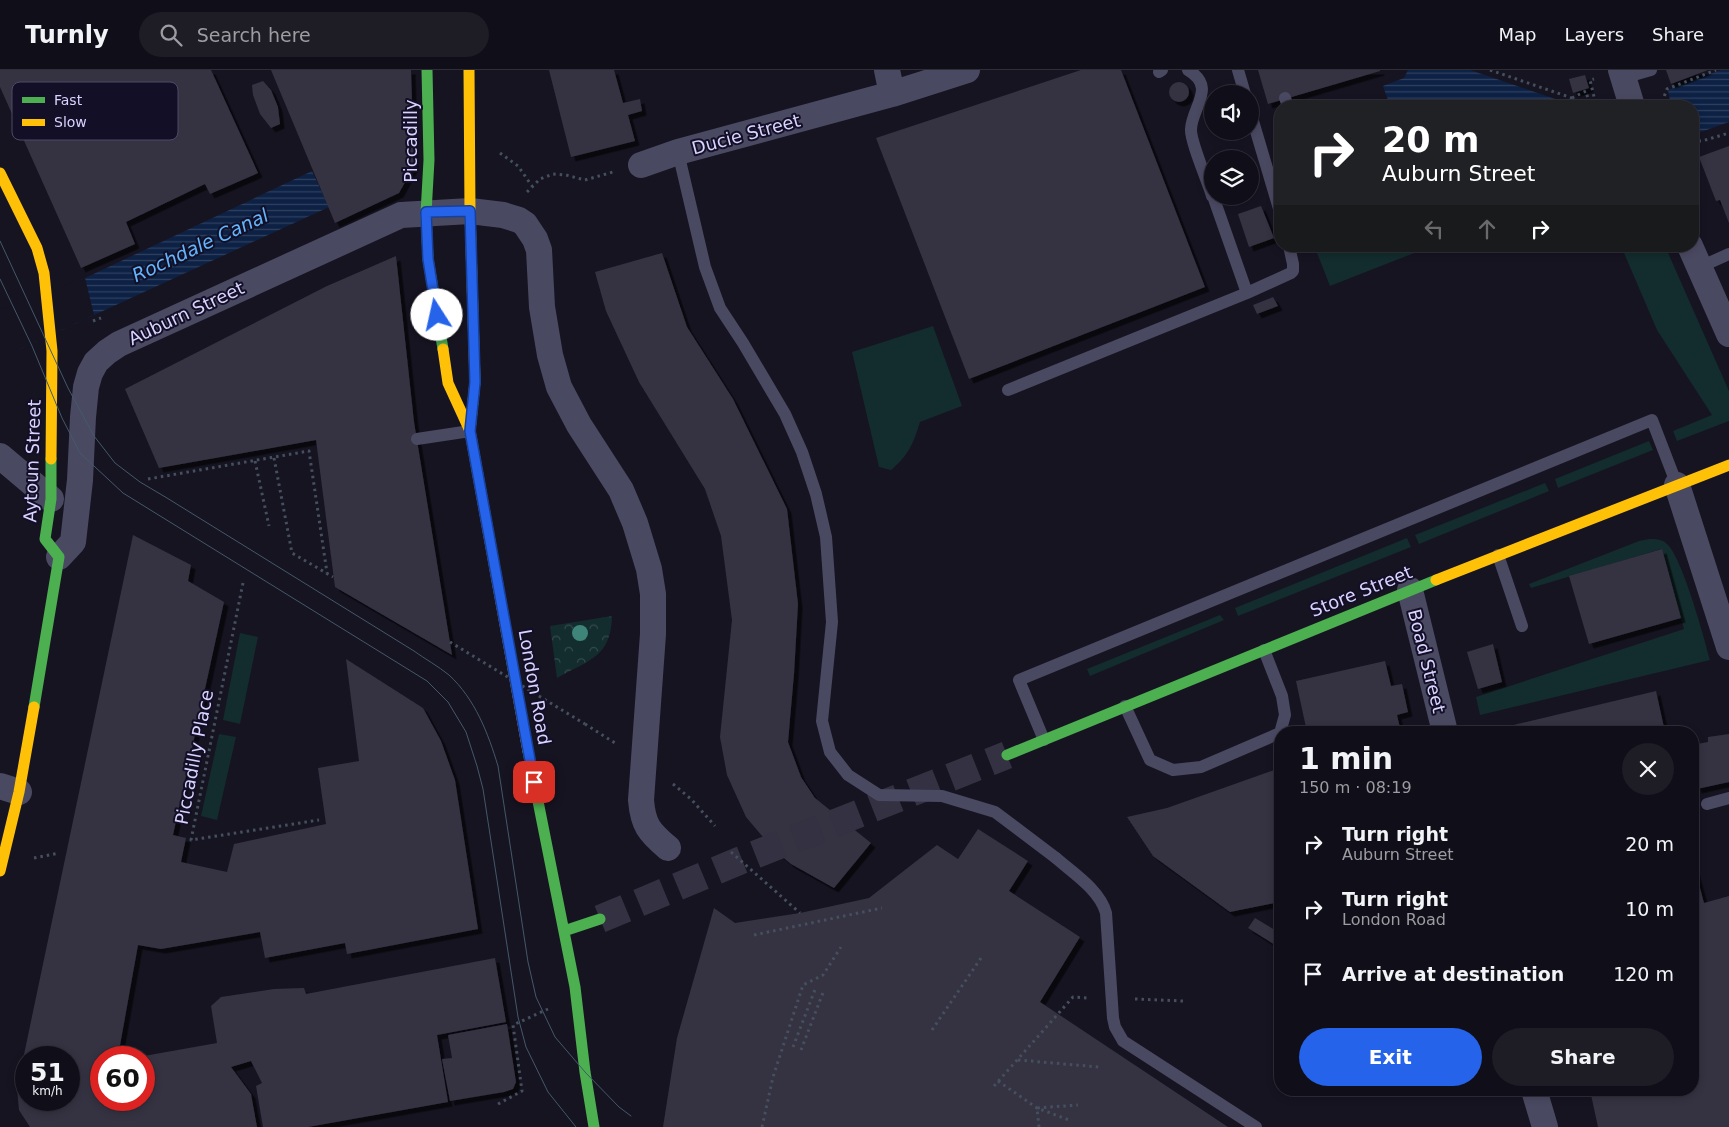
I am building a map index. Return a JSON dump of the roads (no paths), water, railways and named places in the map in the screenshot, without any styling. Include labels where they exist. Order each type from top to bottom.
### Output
[{"type":"main road","name":"Piccadilly","points":[[426,212],[429,160],[427,70]]},
{"type":"main road","points":[[469,70],[470,211]]},
{"type":"main road","name":"Aytoun Street","points":[[0,172],[37,248],[44,273],[52,351],[51,499],[46,539],[59,557]]},
{"type":"main road","name":"London Road","points":[[470,211],[475,382],[470,431]]},
{"type":"main road","name":"London Road","points":[[426,212],[428,259],[448,383],[470,431],[527,744],[575,987],[585,1072],[594,1127]]},
{"type":"main road","name":"Store Street","points":[[1007,755],[1410,590],[1729,465]]},
{"type":"main road","points":[[0,871],[9,789],[59,557]]},
{"type":"main road","points":[[564,931],[600,919]]},
{"type":"street","name":"Ducie Street","points":[[640,165],[889,82],[967,70]]},
{"type":"street","name":"Auburn Street","points":[[59,557],[74,542],[86,387],[96,362],[107,352],[119,344],[401,215],[426,212],[470,211]]},
{"type":"street","points":[[470,211],[511,217],[525,224],[535,239],[539,250],[542,307],[550,355],[559,387],[579,425],[621,490],[636,522],[646,555],[653,594],[653,634],[641,800],[642,813],[646,828],[668,848]]},
{"type":"street","points":[[1695,257],[1729,334]]},
{"type":"street","points":[[0,456],[51,499]]},
{"type":"street","points":[[1678,485],[1729,647]]},
{"type":"street","name":"Boad Street","points":[[1410,590],[1444,726]]},
{"type":"street","points":[[1536,1096],[1545,1127]]},
{"type":"lane","points":[[1188,70],[1198,78],[1202,88],[1190,130],[1204,172]]},
{"type":"lane","points":[[1238,70],[1242,85]]},
{"type":"lane","points":[[1620,84],[1651,70]]},
{"type":"lane","points":[[1259,140],[1274,192]]},
{"type":"lane","points":[[678,152],[705,267],[720,308],[785,414],[802,452],[816,494],[826,537],[832,613],[822,721],[830,752],[848,775],[879,795],[942,796],[995,812],[1056,858],[1104,903],[1111,998],[1115,1026],[1123,1041],[1256,1127]]},
{"type":"lane","points":[[1215,205],[1248,293]]},
{"type":"lane","points":[[1008,390],[1248,293],[1293,271],[1290,252]]},
{"type":"lane","points":[[1695,257],[1729,254]]},
{"type":"lane","points":[[1044,740],[1019,680],[1652,420],[1678,485]]},
{"type":"lane","points":[[417,439],[470,431]]},
{"type":"lane","points":[[1498,555],[1522,626]]},
{"type":"lane","points":[[1264,650],[1282,696],[1285,715],[1282,726]]},
{"type":"lane","points":[[1125,706],[1150,760],[1173,770],[1201,767],[1274,736]]},
{"type":"lane","points":[[1707,804],[1729,798]]},
{"type":"water","points":[[1408,70],[1470,70],[1558,100],[1388,100],[1383,86],[1404,78]]},
{"type":"water","points":[[1721,70],[1729,70],[1729,122],[1699,132],[1699,100],[1670,100],[1668,90]]},
{"type":"water","name":"Rochdale Canal","points":[[312,171],[329,207],[18,350],[46,295]]},
{"type":"tunnel","points":[[600,919],[739,861],[1007,755]]},
{"type":"tram line","points":[[0,241],[68,388],[94,436],[115,463],[140,482],[414,651],[449,675],[466,695],[485,729],[498,766],[528,962],[536,997],[555,1037],[585,1072],[619,1107],[631,1116]]},
{"type":"tram line","points":[[0,279],[32,346],[62,418],[80,453],[123,493],[427,681],[448,702],[466,732],[483,789],[518,1017],[526,1047],[548,1092],[576,1127]]}]
